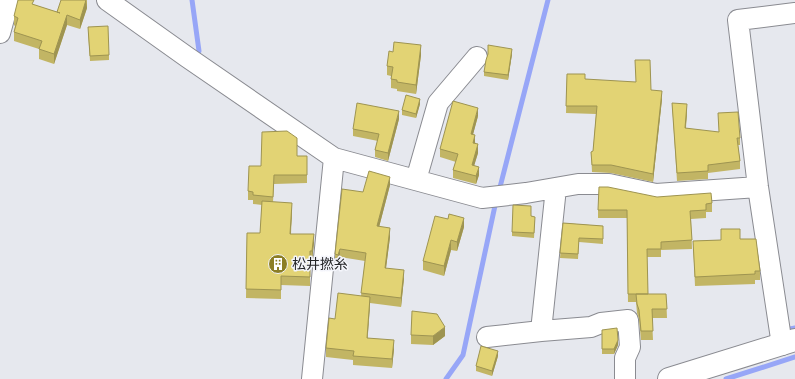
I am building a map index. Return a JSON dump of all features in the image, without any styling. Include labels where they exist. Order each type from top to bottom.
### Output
[{"type":"main road","points":[[669,379],[788,342]]},
{"type":"street","points":[[0,33],[9,0]]},
{"type":"street","points":[[107,0],[334,158],[482,198],[526,194],[578,184],[609,184],[656,194],[758,187]]},
{"type":"street","points":[[788,342],[758,187],[738,20],[795,13]]},
{"type":"street","points":[[416,180],[438,103],[477,57]]},
{"type":"street","points":[[312,379],[334,158]]},
{"type":"street","points":[[541,331],[556,188]]},
{"type":"street","points":[[487,337],[591,327],[601,323],[628,320],[630,347],[625,358],[625,379]]},
{"type":"building","points":[[18,0],[34,0],[32,4],[60,13],[57,12],[61,0],[86,0],[80,20],[67,15],[54,54],[39,49],[42,41],[14,32],[18,18],[14,16]]},
{"type":"building","points":[[108,26],[109,55],[90,56],[88,27]]},
{"type":"building","points":[[394,42],[421,45],[416,85],[397,82],[397,80],[391,79],[393,67],[387,66],[389,51],[393,52]]},
{"type":"building","points":[[488,45],[512,49],[508,75],[484,72],[488,54]]},
{"type":"building","points":[[635,60],[650,60],[651,90],[662,91],[653,174],[611,165],[592,165],[591,152],[593,151],[597,106],[566,106],[567,74],[585,74],[585,79],[636,82]]},
{"type":"building","points":[[406,95],[420,99],[416,114],[402,110]]},
{"type":"building","points":[[453,101],[478,108],[471,134],[475,135],[473,143],[478,144],[472,165],[479,167],[476,176],[453,170],[458,154],[440,149]]},
{"type":"building","points":[[357,103],[399,111],[388,153],[375,150],[379,134],[353,129]]},
{"type":"building","points":[[672,103],[687,104],[685,128],[719,132],[718,113],[738,112],[740,138],[737,138],[740,161],[708,165],[708,171],[677,173]]},
{"type":"building","points":[[287,131],[297,138],[297,156],[307,156],[307,175],[274,175],[273,197],[253,195],[253,192],[248,191],[249,166],[261,166],[262,132]]},
{"type":"building","points":[[369,171],[390,177],[377,226],[390,228],[385,268],[404,270],[401,298],[361,293],[366,253],[340,249],[338,255],[335,254],[342,189],[363,192]]},
{"type":"building","points":[[599,187],[608,187],[657,197],[711,193],[712,203],[706,204],[706,210],[690,211],[692,240],[661,242],[661,249],[647,249],[648,294],[628,294],[627,210],[598,210]]},
{"type":"building","name":"松井撚糸","points":[[262,201],[292,203],[290,234],[314,234],[312,251],[310,251],[310,277],[281,276],[281,290],[246,289],[247,233],[260,233]]},
{"type":"building","points":[[513,205],[531,206],[531,216],[535,217],[534,233],[512,232]]},
{"type":"building","points":[[449,214],[464,218],[457,242],[451,240],[444,266],[423,261],[435,216],[448,219]]},
{"type":"building","points":[[563,223],[603,226],[603,239],[579,238],[578,254],[560,253]]},
{"type":"building","points":[[721,229],[740,229],[740,239],[756,239],[760,271],[755,271],[755,274],[695,277],[693,241],[721,240]]},
{"type":"building","points":[[338,293],[370,297],[367,338],[394,340],[392,359],[353,356],[354,351],[326,348],[329,318],[335,319]]},
{"type":"building","points":[[636,294],[666,294],[667,309],[652,309],[653,331],[641,331]]},
{"type":"building","points":[[412,311],[437,314],[445,327],[433,336],[411,335]]},
{"type":"building","points":[[617,328],[618,340],[614,349],[602,349],[602,330]]},
{"type":"building","points":[[481,346],[498,351],[492,371],[476,366]]},
{"type":"waterway","points":[[192,0],[199,51]]},
{"type":"waterway","points":[[499,191],[548,0]]},
{"type":"waterway","points":[[446,379],[463,355],[496,201]]},
{"type":"waterway","points":[[790,329],[795,328]]},
{"type":"waterway","points":[[726,379],[795,357]]},
{"type":"place","name":"松井撚糸","points":[[278,264]]}]
